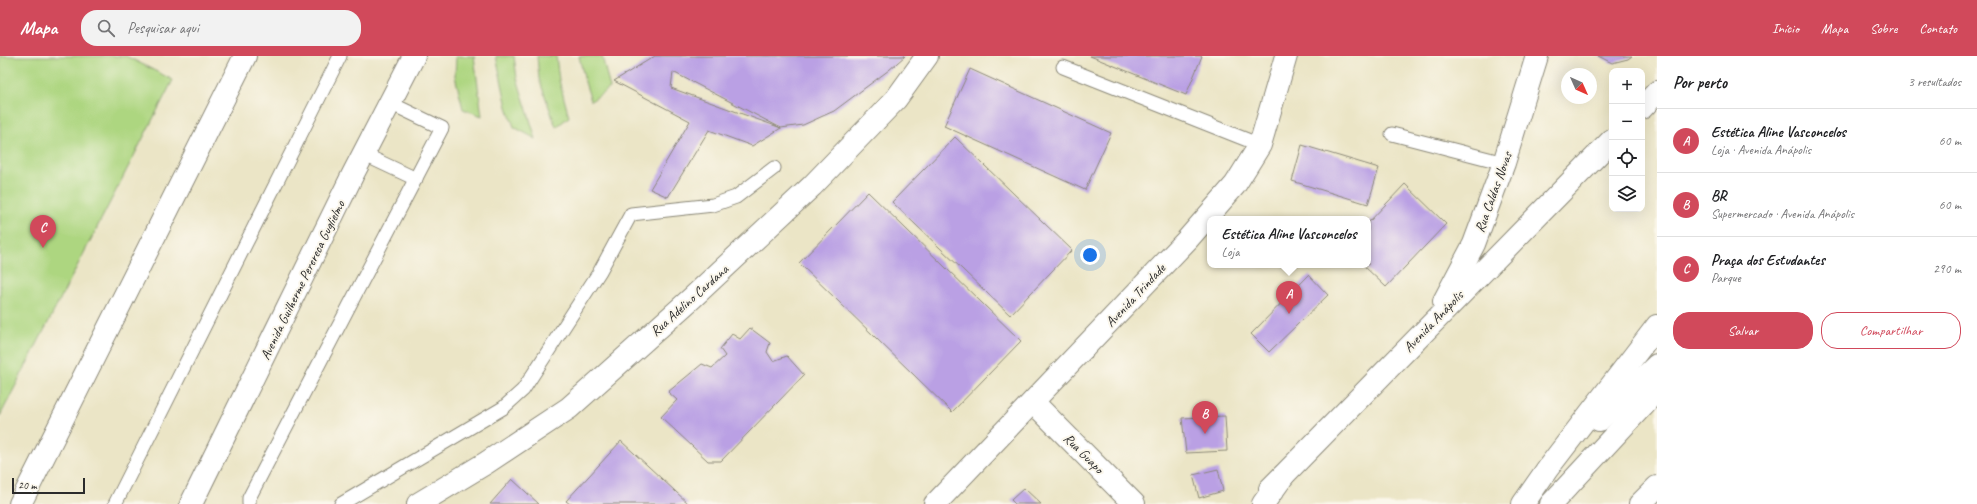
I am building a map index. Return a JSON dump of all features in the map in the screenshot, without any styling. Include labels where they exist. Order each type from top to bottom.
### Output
[{"type":"main road","points":[[20,504],[244,56]]},
{"type":"main road","name":"Avenida Guilherme Perereca Guglielmo","points":[[191,504],[363,154],[414,56]]},
{"type":"main road","name":"Rua Adelino Cardana","points":[[418,504],[486,463],[569,408],[692,298],[812,186],[896,100],[927,56]]},
{"type":"main road","name":"Avenida Trindade","points":[[1208,216],[1235,185],[1260,145],[1286,56]]},
{"type":"main road","name":"Rua Caldas Novas","points":[[1433,321],[1474,244],[1504,163],[1537,56]]},
{"type":"main road","points":[[1645,105],[1657,92]]},
{"type":"main road","name":"Avenida Anápolis","points":[[1256,504],[1433,321],[1609,143]]},
{"type":"main road","name":"Avenida Trindade","points":[[935,504],[1182,246],[1207,217]]},
{"type":"main road","points":[[1523,504],[1548,468],[1657,326]]},
{"type":"main road","points":[[1515,504],[1548,468],[1657,364]]},
{"type":"main road","points":[[1551,504],[1657,390]]},
{"type":"main road","name":"Rua Guapo","points":[[1034,402],[1134,504]]},
{"type":"main road","points":[[1263,504],[1283,476]]},
{"type":"main road","points":[[1640,504],[1657,487]]},
{"type":"lane","points":[[115,504],[340,56]]},
{"type":"lane","points":[[1063,67],[1260,145]]},
{"type":"lane","points":[[249,504],[249,498],[252,491],[442,128],[390,103]]},
{"type":"lane","points":[[1392,134],[1504,163]]},
{"type":"lane","points":[[363,154],[416,179]]},
{"type":"lane","points":[[342,504],[503,408],[523,390],[600,271],[631,214],[713,205],[736,197],[774,168]]},
{"type":"green space","points":[[0,56],[126,56],[173,80],[0,416]]},
{"type":"green space","points":[[456,56],[474,56],[482,116],[463,109],[455,76]]},
{"type":"green space","points":[[496,56],[514,56],[517,78],[536,139],[514,127],[507,107]]},
{"type":"green space","points":[[537,56],[556,56],[559,80],[569,117],[556,127],[539,79]]},
{"type":"green space","points":[[579,56],[602,56],[610,88],[591,101],[585,82]]},
{"type":"building","points":[[655,56],[905,56],[889,70],[834,111],[803,125],[781,128],[752,146],[709,130],[668,197],[650,189],[690,121],[614,81]],"holes":[[[673,72],[781,128],[671,88]]]},
{"type":"building","points":[[1090,56],[1202,56],[1186,95]]},
{"type":"building","points":[[1598,56],[1632,56],[1628,59],[1612,63]]},
{"type":"building","points":[[970,69],[1111,133],[1085,190],[944,126]]},
{"type":"building","points":[[955,137],[1072,250],[1010,315],[892,202]]},
{"type":"building","points":[[1302,145],[1379,168],[1368,204],[1292,181]]},
{"type":"building","points":[[1405,184],[1446,224],[1386,287],[1366,268],[1371,268],[1371,220]]},
{"type":"building","points":[[868,192],[1021,341],[952,412],[799,263]]},
{"type":"building","points":[[1309,275],[1328,295],[1269,352],[1251,334]]},
{"type":"building","points":[[750,328],[770,343],[767,352],[773,361],[787,356],[804,375],[721,461],[708,461],[661,417],[677,400],[668,392],[702,364],[712,368],[725,356],[720,349],[732,334],[740,339]]},
{"type":"building","points":[[1225,416],[1227,451],[1186,453],[1182,418]]},
{"type":"building","points":[[621,441],[689,504],[570,504],[566,501]]},
{"type":"building","points":[[1218,469],[1223,491],[1199,498],[1193,475]]},
{"type":"building","points":[[512,479],[539,504],[490,504]]},
{"type":"building","points":[[1024,488],[1041,504],[1015,504],[1011,500]]},
{"type":"place","name":"Praça dos Estudantes","points":[[43,248]]},
{"type":"place","name":"Estética Aline Vasconcelos","points":[[1289,314]]},
{"type":"place","name":"BR","points":[[1205,434]]}]
